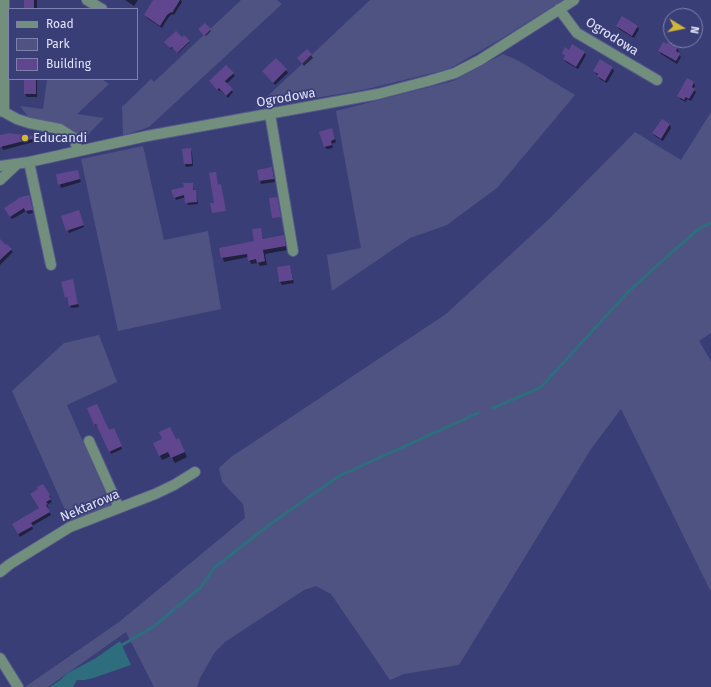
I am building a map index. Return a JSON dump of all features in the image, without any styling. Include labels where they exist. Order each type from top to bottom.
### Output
[{"type":"street","points":[[4,0],[2,111],[23,121],[60,129],[74,138],[78,151]]},
{"type":"street","points":[[87,0],[100,8]]},
{"type":"street","name":"Ogrodowa","points":[[0,166],[29,162],[148,136],[378,94],[455,73],[495,52],[574,0]]},
{"type":"street","name":"Ogrodowa","points":[[559,9],[577,33],[657,80]]},
{"type":"street","points":[[270,114],[293,251]]},
{"type":"street","points":[[29,162],[51,265]]},
{"type":"street","points":[[0,180],[17,164]]},
{"type":"street","points":[[89,441],[119,508]]},
{"type":"street","name":"Nektarowa","points":[[0,572],[10,564],[70,527],[167,488],[195,472]]},
{"type":"street","points":[[0,658],[18,687]]},
{"type":"green space","points":[[241,0],[277,0],[282,4],[149,127],[123,136],[122,107],[151,79],[154,82]]},
{"type":"green space","points":[[370,0],[563,0],[501,39],[449,69],[363,90],[255,108]]},
{"type":"green space","points":[[503,54],[519,61],[575,95],[497,188],[447,225],[410,238],[332,291],[327,255],[361,248],[336,111],[453,81]]},
{"type":"green space","points":[[47,80],[103,80],[109,84],[77,114],[104,118],[85,138],[65,127],[29,118],[20,106],[43,109]]},
{"type":"green space","points":[[711,112],[711,333],[699,341],[711,361],[711,592],[621,409],[591,449],[459,665],[404,674],[390,680],[331,594],[316,586],[304,590],[225,642],[215,652],[200,678],[197,687],[154,687],[126,632],[48,687],[25,687],[119,622],[245,518],[243,504],[222,482],[219,468],[231,457],[446,314],[548,220],[635,132],[681,160]]},
{"type":"green space","points":[[143,146],[164,240],[208,231],[221,309],[118,331],[81,159]]},
{"type":"green space","points":[[99,335],[117,382],[67,405],[112,508],[70,521],[12,391],[64,343]]},
{"type":"shaded area","points":[[120,641],[131,665],[93,678],[77,680],[73,687],[50,687],[68,673],[96,658]]},
{"type":"building","points":[[24,0],[34,0],[34,8],[24,8]]},
{"type":"building","points":[[153,0],[180,0],[172,13],[171,12],[167,15],[160,26],[144,15]]},
{"type":"building","points":[[622,16],[638,26],[632,36],[616,26]]},
{"type":"building","points":[[205,23],[211,29],[204,36],[198,29]]},
{"type":"building","points":[[176,31],[182,37],[184,35],[190,41],[177,53],[172,47],[170,48],[164,42]]},
{"type":"building","points":[[663,42],[663,48],[678,48],[676,51],[680,54],[676,61],[658,51]]},
{"type":"building","points":[[572,44],[585,52],[576,67],[563,59],[565,56],[562,53],[565,47],[569,50]]},
{"type":"building","points":[[307,49],[312,54],[302,64],[297,58]]},
{"type":"building","points":[[276,58],[287,69],[273,83],[262,71]]},
{"type":"building","points":[[600,59],[613,67],[605,81],[597,76],[598,74],[593,71]]},
{"type":"building","points":[[226,65],[234,73],[225,81],[233,89],[226,96],[219,88],[217,90],[209,81]]},
{"type":"building","points":[[687,78],[694,82],[692,87],[695,89],[689,99],[686,97],[684,100],[677,96]]},
{"type":"building","points":[[24,80],[36,80],[36,94],[24,94]]},
{"type":"building","points":[[662,119],[670,124],[661,139],[652,133]]},
{"type":"building","points":[[332,128],[335,139],[331,141],[332,145],[324,147],[319,132]]},
{"type":"building","points":[[9,133],[40,137],[0,147],[0,135]]},
{"type":"building","points":[[191,148],[192,164],[184,164],[182,149]]},
{"type":"building","points":[[272,167],[274,179],[259,181],[257,170]]},
{"type":"building","points":[[78,170],[80,179],[58,185],[56,174]]},
{"type":"building","points":[[216,172],[218,185],[221,184],[226,211],[212,213],[210,203],[214,203],[209,173]]},
{"type":"building","points":[[183,183],[193,183],[193,190],[196,190],[197,202],[185,203],[184,195],[174,198],[171,190],[184,187]]},
{"type":"building","points":[[29,195],[33,210],[25,211],[24,208],[10,217],[4,208],[18,198]]},
{"type":"building","points":[[277,197],[281,217],[272,218],[269,198]]},
{"type":"building","points":[[79,210],[84,225],[66,231],[61,216]]},
{"type":"building","points":[[261,228],[263,239],[284,235],[286,246],[263,250],[265,261],[257,263],[256,259],[248,261],[247,254],[221,258],[219,248],[254,241],[252,229]]},
{"type":"building","points":[[0,239],[12,249],[0,260]]},
{"type":"building","points":[[290,265],[293,280],[279,282],[277,267]]},
{"type":"building","points":[[73,279],[78,304],[69,306],[67,297],[65,298],[61,282]]},
{"type":"building","points":[[97,404],[109,430],[114,428],[122,446],[109,452],[96,424],[94,425],[87,408]]},
{"type":"building","points":[[170,427],[176,439],[179,438],[185,452],[171,458],[168,452],[159,456],[153,443],[162,439],[159,432]]},
{"type":"building","points":[[43,484],[51,499],[46,502],[50,512],[31,523],[33,526],[18,534],[12,524],[39,508],[30,494],[38,489],[37,487]]},
{"type":"waterway","points":[[493,408],[542,386],[628,292],[700,228],[711,223]]},
{"type":"waterway","points":[[122,645],[153,627],[201,587],[214,568],[269,525],[339,476],[478,413]]},
{"type":"place","name":"Educandi","points":[[25,138]]}]
